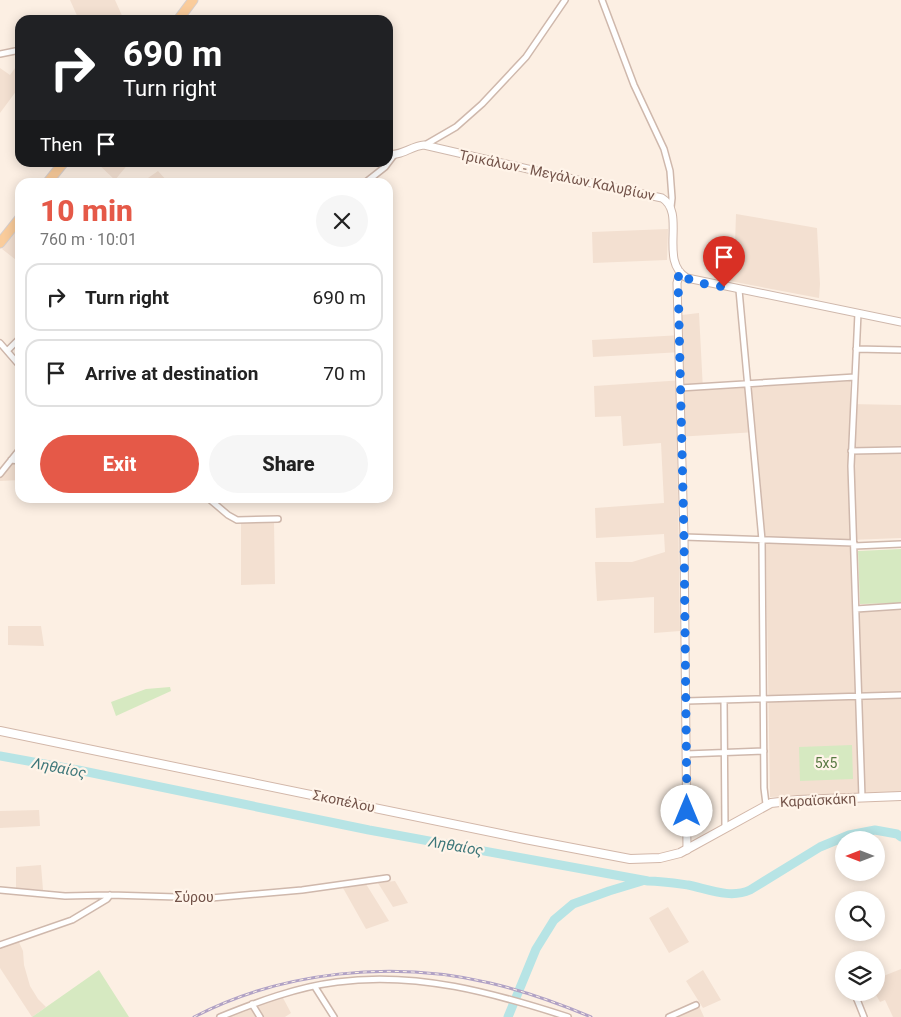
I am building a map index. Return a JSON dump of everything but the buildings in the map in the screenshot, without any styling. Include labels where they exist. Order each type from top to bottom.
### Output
[{"type":"main road","points":[[182,15],[193,0]]},
{"type":"main road","points":[[51,178],[60,167]]},
{"type":"main road","points":[[0,243],[15,224]]},
{"type":"main road","name":"Σκοπέλου","points":[[0,731],[622,858],[660,858],[687,850]]},
{"type":"main road","name":"Καραϊσκάκη","points":[[687,850],[766,804],[782,800],[901,796]]},
{"type":"street","points":[[424,145],[456,127],[482,104],[526,58],[565,0]]},
{"type":"street","points":[[602,0],[634,85],[666,155],[672,190],[670,207]]},
{"type":"street","points":[[0,54],[15,51]]},
{"type":"street","name":"Τρικάλων - Μεγάλων Καλυβίων","points":[[393,153],[413,146],[424,145],[666,200],[672,214],[674,259],[680,272]]},
{"type":"street","points":[[371,178],[385,167]]},
{"type":"street","points":[[680,272],[682,276],[692,280],[901,322]]},
{"type":"street","points":[[680,272],[677,283],[684,537],[687,850]]},
{"type":"street","points":[[740,290],[762,540],[766,804]]},
{"type":"street","points":[[858,313],[851,451],[862,798]]},
{"type":"street","points":[[0,343],[15,360]]},
{"type":"street","points":[[7,351],[15,343]]},
{"type":"street","points":[[856,348],[901,350]]},
{"type":"street","points":[[680,388],[855,377]]},
{"type":"street","points":[[851,451],[901,450]]},
{"type":"street","points":[[0,474],[15,455]]},
{"type":"street","points":[[11,460],[15,460]]},
{"type":"street","points":[[214,503],[228,515],[238,520],[278,519]]},
{"type":"street","points":[[684,537],[854,544],[901,544]]},
{"type":"street","points":[[856,609],[901,606]]},
{"type":"street","points":[[686,701],[901,695]]},
{"type":"street","points":[[724,700],[725,828]]},
{"type":"street","points":[[686,754],[764,751]]},
{"type":"street","name":"Σύρου","points":[[0,890],[65,896],[227,897],[302,890],[387,878]]},
{"type":"street","points":[[0,945],[72,920],[107,899],[110,895]]},
{"type":"street","points":[[220,1017],[252,1004],[315,987],[352,980],[409,980],[452,986],[568,1017]]},
{"type":"street","points":[[315,987],[334,1017]]},
{"type":"street","points":[[858,1001],[864,1017]]},
{"type":"street","points":[[252,1004],[260,1017]]},
{"type":"street","points":[[669,1017],[696,1004]]},
{"type":"shaded area","points":[[70,0],[115,0],[122,15],[77,15]]},
{"type":"shaded area","points":[[0,68],[10,75],[15,68],[15,93],[0,113]]},
{"type":"shaded area","points":[[101,167],[126,167],[117,178],[113,178]]},
{"type":"shaded area","points":[[158,171],[164,178],[148,178]]},
{"type":"shaded area","points":[[736,214],[817,228],[819,298],[714,278],[715,243],[735,244]]},
{"type":"shaded area","points":[[668,229],[667,260],[593,263],[592,232]]},
{"type":"shaded area","points":[[15,233],[15,259],[2,249]]},
{"type":"shaded area","points":[[699,313],[703,390],[850,381],[850,404],[901,405],[901,538],[850,540],[852,611],[901,609],[901,792],[770,797],[766,551],[756,432],[677,437],[680,631],[654,633],[654,597],[597,601],[595,562],[632,562],[665,552],[664,534],[596,538],[595,508],[664,503],[661,443],[623,446],[621,416],[595,417],[594,386],[684,380],[682,352],[593,357],[592,340],[682,335],[682,315]]},
{"type":"shaded area","points":[[12,459],[15,459],[15,480],[0,481],[0,476]]},
{"type":"shaded area","points":[[274,522],[275,584],[241,585],[241,523]]},
{"type":"shaded area","points":[[8,626],[41,626],[44,646],[8,645]]},
{"type":"shaded area","points":[[39,810],[40,826],[0,828],[0,811]]},
{"type":"shaded area","points":[[41,865],[43,890],[16,888],[16,867]]},
{"type":"shaded area","points":[[395,881],[408,903],[393,907],[378,883]]},
{"type":"shaded area","points":[[366,884],[389,921],[366,929],[343,888]]},
{"type":"shaded area","points":[[668,907],[689,942],[669,953],[649,918]]},
{"type":"shaded area","points":[[18,940],[23,951],[24,965],[30,986],[38,999],[46,1007],[32,1017],[0,968],[0,948]]},
{"type":"shaded area","points":[[901,969],[901,1017],[893,1017],[885,1000],[885,975]]},
{"type":"shaded area","points":[[703,970],[721,1000],[703,1008],[686,981]]},
{"type":"shaded area","points":[[282,996],[291,1013],[285,1017],[226,1017]]},
{"type":"shaded area","points":[[699,1006],[704,1017],[675,1017]]},
{"type":"green space","points":[[901,549],[901,603],[860,604],[858,551]]},
{"type":"green space","points":[[170,687],[171,691],[116,716],[111,702],[146,689]]},
{"type":"green space","name":"5x5","points":[[852,745],[853,779],[800,781],[799,747]]},
{"type":"green space","points":[[99,970],[129,1017],[32,1017]]},
{"type":"waterway","name":"Ληθαίος","points":[[0,756],[78,770],[369,830],[648,881],[688,885],[711,891],[735,894],[750,890],[820,847],[849,835],[875,830],[897,834],[901,837]]},
{"type":"waterway","points":[[508,1017],[536,949],[554,920],[573,904],[642,881]]},
{"type":"railway","points":[[194,1017],[228,1001],[264,989],[301,980],[339,974],[377,972],[415,972],[453,976],[490,983],[541,998],[591,1017]]},
{"type":"route","points":[[687,811],[684,537],[677,283],[680,272],[682,276],[692,280],[724,287]]}]
